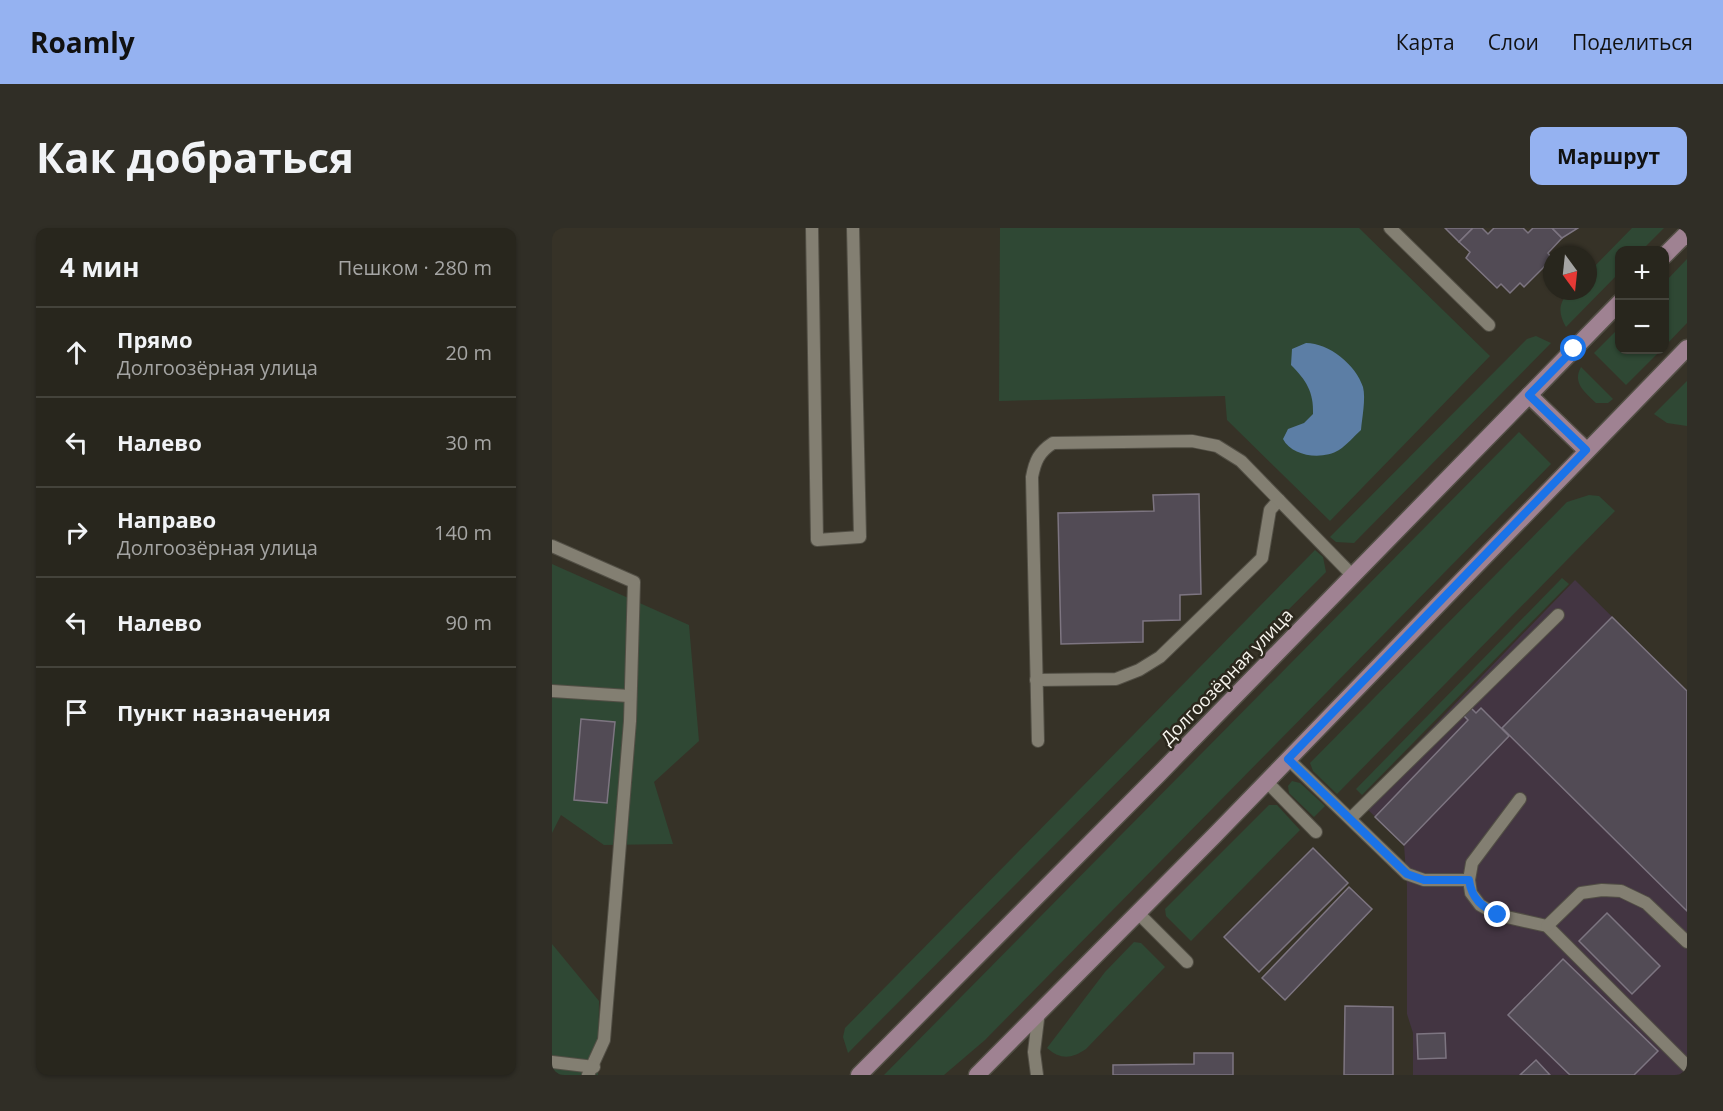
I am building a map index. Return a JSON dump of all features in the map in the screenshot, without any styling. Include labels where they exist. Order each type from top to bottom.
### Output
[{"type":"main road","points":[[1669,252],[1687,233]]},
{"type":"main road","name":"Долгоозёрная улица","points":[[859,1075],[1353,576],[1615,307]]},
{"type":"main road","points":[[977,1075],[1267,782],[1687,348]]},
{"type":"main road","points":[[1529,395],[1586,450]]},
{"type":"lane","points":[[812,228],[817,540],[860,537],[853,228]]},
{"type":"lane","points":[[1390,228],[1489,325]]},
{"type":"lane","points":[[1038,741],[1032,477],[1035,462],[1044,449],[1053,443],[1192,441],[1217,446],[1241,461],[1353,576]]},
{"type":"lane","points":[[1036,680],[1116,679],[1139,670],[1160,657],[1262,558],[1270,510],[1279,500]]},
{"type":"lane","points":[[552,546],[634,582],[630,721],[604,1040],[591,1071],[552,1062]]},
{"type":"lane","points":[[1350,818],[1558,615]]},
{"type":"lane","points":[[552,691],[629,696]]},
{"type":"lane","points":[[1288,759],[1407,874],[1424,880],[1469,880]]},
{"type":"lane","points":[[1267,782],[1316,832]]},
{"type":"lane","points":[[1520,799],[1472,863],[1469,880],[1471,894],[1480,905],[1498,915],[1547,926],[1687,1066]]},
{"type":"lane","points":[[1547,926],[1581,893],[1602,890],[1621,891],[1646,903],[1687,942]]},
{"type":"lane","points":[[1138,913],[1187,962]]},
{"type":"lane","points":[[1037,1075],[1034,1052],[1039,1011]]},
{"type":"shaded area","points":[[1575,580],[1687,691],[1687,1075],[1413,1075],[1413,1033],[1407,1014],[1407,886],[1404,845],[1360,802]]},
{"type":"green space","points":[[1000,228],[1359,228],[1490,356],[1330,521],[1227,420],[1225,396],[999,401]]},
{"type":"green space","points":[[1632,228],[1664,228],[1646,246],[1615,246],[1615,277],[1597,295],[1597,264]]},
{"type":"green space","points":[[1687,259],[1687,323],[1669,342],[1669,300],[1669,278]]},
{"type":"green space","points":[[1563,300],[1592,300],[1566,327],[1560,308]]},
{"type":"green space","points":[[1615,332],[1615,354],[1657,354],[1626,385],[1594,353]]},
{"type":"green space","points":[[1536,336],[1551,343],[1354,543],[1336,542],[1330,537],[1527,339]]},
{"type":"green space","points":[[1581,367],[1613,399],[1608,403],[1596,403],[1588,395],[1579,383]]},
{"type":"green space","points":[[1687,381],[1687,426],[1667,423],[1654,414]]},
{"type":"green space","points":[[1519,432],[1551,464],[985,1040],[944,1075],[884,1075]]},
{"type":"green space","points":[[1589,495],[1599,496],[1615,511],[1337,794],[1313,771],[1310,763],[1567,502]]},
{"type":"green space","points":[[1315,550],[1323,557],[1326,572],[848,1053],[843,1037],[845,1028]]},
{"type":"green space","points":[[552,564],[689,625],[699,741],[654,782],[673,844],[604,845],[561,815],[552,833]]},
{"type":"green space","points":[[1562,578],[1569,584],[1362,795],[1356,789]]},
{"type":"green space","points":[[1292,781],[1300,783],[1325,806],[1314,817],[1289,793],[1288,786]]},
{"type":"green space","points":[[1269,805],[1277,805],[1300,830],[1191,941],[1166,916],[1165,909]]},
{"type":"green space","points":[[1134,942],[1141,943],[1165,967],[1086,1049],[1076,1055],[1066,1057],[1057,1055],[1047,1048],[1105,972]]},
{"type":"green space","points":[[552,944],[599,1001],[598,1075],[552,1075]]},
{"type":"water","points":[[1306,343],[1324,347],[1348,363],[1359,379],[1364,392],[1361,430],[1345,446],[1325,455],[1300,453],[1293,450],[1283,439],[1288,429],[1304,423],[1313,414],[1308,387],[1291,365],[1292,349]]},
{"type":"building","points":[[1445,228],[1473,228],[1459,242]]},
{"type":"building","points":[[1473,228],[1482,228],[1488,234],[1494,228],[1523,228],[1528,233],[1533,228],[1552,228],[1562,238],[1555,246],[1543,246],[1543,268],[1524,287],[1520,283],[1510,293],[1501,284],[1497,288],[1466,258],[1470,252],[1459,242]]},
{"type":"building","points":[[1552,228],[1578,228],[1562,238]]},
{"type":"building","points":[[1199,494],[1201,594],[1180,595],[1180,620],[1143,621],[1143,642],[1061,644],[1058,513],[1154,511],[1153,495]]},
{"type":"building","points":[[1612,617],[1687,691],[1687,911],[1502,728]]},
{"type":"building","points":[[1470,707],[1476,713],[1481,708],[1509,736],[1404,845],[1375,817],[1468,720],[1463,715]]},
{"type":"building","points":[[581,719],[615,722],[607,803],[574,800]]},
{"type":"building","points":[[1313,848],[1348,883],[1259,972],[1224,937]]},
{"type":"building","points":[[1349,887],[1372,909],[1285,1000],[1262,978]]},
{"type":"building","points":[[1607,913],[1660,966],[1632,994],[1579,941]]},
{"type":"building","points":[[1563,959],[1658,1051],[1634,1075],[1570,1075],[1508,1015]]},
{"type":"building","points":[[1345,1006],[1393,1007],[1393,1075],[1344,1075]]},
{"type":"building","points":[[1445,1033],[1446,1058],[1418,1059],[1417,1034]]},
{"type":"building","points":[[1194,1053],[1233,1053],[1233,1075],[1113,1075],[1113,1065],[1194,1064]]},
{"type":"building","points":[[1536,1060],[1550,1075],[1520,1075]]},
{"type":"route","points":[[1498,915],[1480,905],[1471,894],[1469,880],[1424,880],[1407,874],[1288,759],[1586,450],[1529,395],[1574,349]]}]
